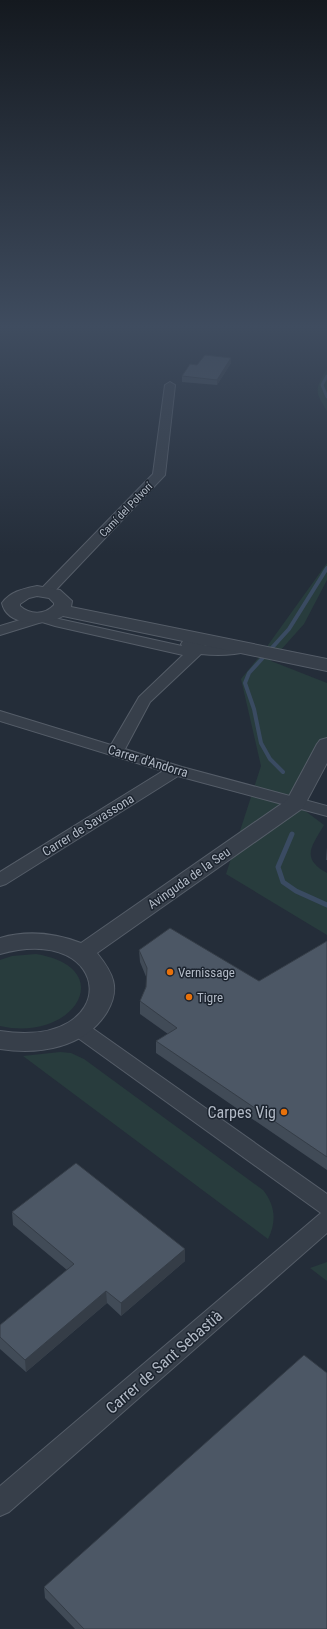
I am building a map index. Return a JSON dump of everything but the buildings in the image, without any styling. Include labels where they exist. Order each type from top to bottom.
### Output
[{"type":"street","name":"Camí del Polvorí","points":[[46,592],[159,475],[168,402]]},
{"type":"street","points":[[46,592],[54,594],[63,601],[63,606],[55,614],[41,617],[1,631],[11,603],[28,593],[46,592]]},
{"type":"street","points":[[11,603],[55,622],[196,652],[246,648]]},
{"type":"street","points":[[60,610],[327,665],[325,671],[327,675]]},
{"type":"street","points":[[183,635],[188,645],[196,652]]},
{"type":"street","points":[[116,751],[144,700],[196,652]]},
{"type":"street","name":"Carrer d'Andorra","points":[[0,716],[176,770],[296,804],[327,811]]},
{"type":"street","points":[[296,804],[327,744]]},
{"type":"street","name":"Carrer de Savassona","points":[[0,880],[176,770]]},
{"type":"street","name":"Avinguda de la Seu","points":[[82,953],[296,804]]},
{"type":"street","points":[[0,946],[33,940],[60,943],[82,953],[96,965],[103,980],[103,997],[95,1013],[78,1028],[55,1039],[25,1044],[0,1040]]},
{"type":"street","points":[[78,1028],[327,1206]]},
{"type":"street","name":"Carrer de Sant Sebastià","points":[[0,1503],[327,1220]]},
{"type":"green space","points":[[322,402],[327,402],[327,411]]},
{"type":"green space","points":[[327,563],[327,580],[304,624],[271,661],[327,683],[327,740],[296,804],[324,825],[313,845],[311,857],[313,862],[327,873],[327,935],[226,874],[261,766],[241,679],[263,652]]},
{"type":"green space","points":[[36,954],[62,962],[76,974],[81,987],[77,1002],[66,1014],[49,1024],[26,1028],[0,1026],[0,960],[12,956]]},
{"type":"green space","points":[[60,1052],[71,1053],[84,1059],[263,1190],[270,1201],[274,1220],[268,1239],[23,1056]]},
{"type":"green space","points":[[327,1262],[327,1281],[310,1268]]},
{"type":"waterway","points":[[283,772],[270,759],[261,743],[254,709],[245,683],[249,673],[289,629],[327,568]]},
{"type":"waterway","points":[[292,834],[278,867],[283,882],[296,891],[327,905]]},
{"type":"place","name":"Vernissage","points":[[170,972]]},
{"type":"place","name":"Tigre","points":[[189,997]]},
{"type":"place","name":"Carpes Vig","points":[[284,1112]]}]
